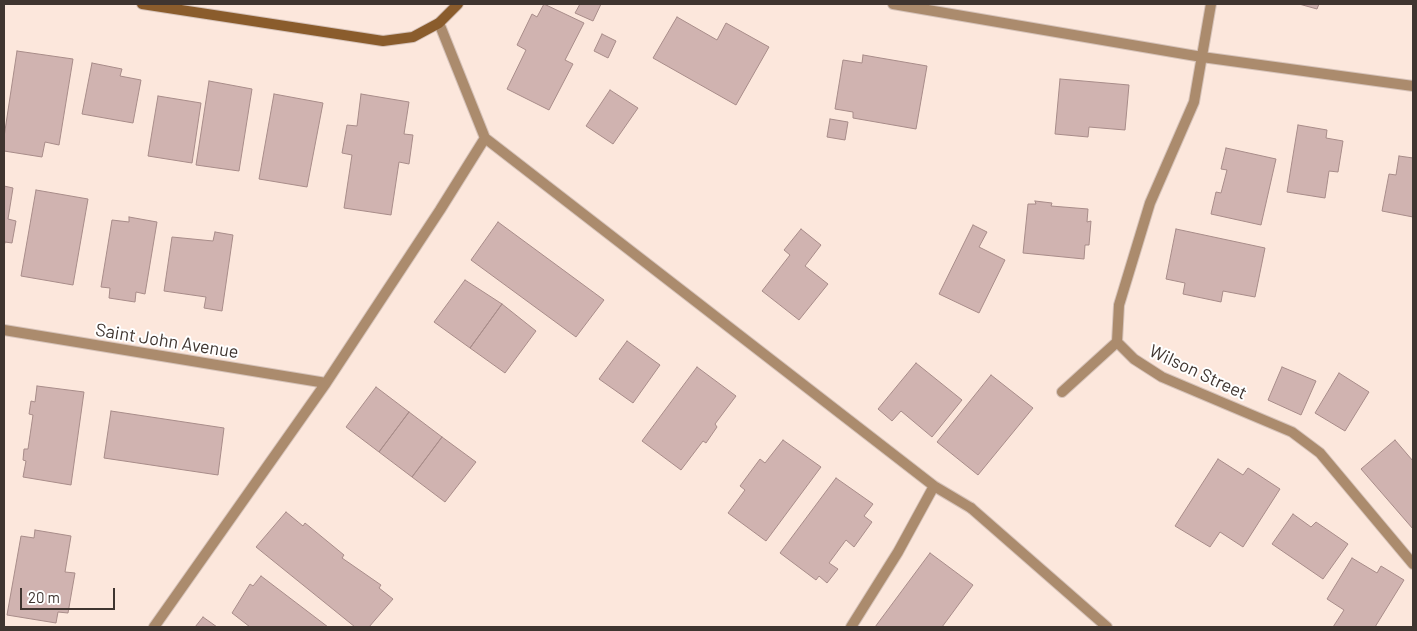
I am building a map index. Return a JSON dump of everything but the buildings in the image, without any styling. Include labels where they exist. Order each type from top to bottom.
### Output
[{"type":"street","points":[[142,4],[383,42],[413,37],[439,23],[458,4]]},
{"type":"street","points":[[893,4],[1202,57],[1413,86]]},
{"type":"street","points":[[1062,392],[1117,342],[1119,305],[1150,203],[1194,102],[1211,4]]},
{"type":"street","points":[[439,23],[485,138],[934,486],[971,508],[1107,627]]},
{"type":"street","points":[[154,627],[326,383],[485,138]]},
{"type":"street","name":"Saint John Avenue","points":[[4,330],[326,383]]},
{"type":"street","name":"Wilson Street","points":[[1117,342],[1134,359],[1162,377],[1292,432],[1299,437],[1320,453],[1413,564]]},
{"type":"street","points":[[851,627],[898,552],[934,486]]}]
